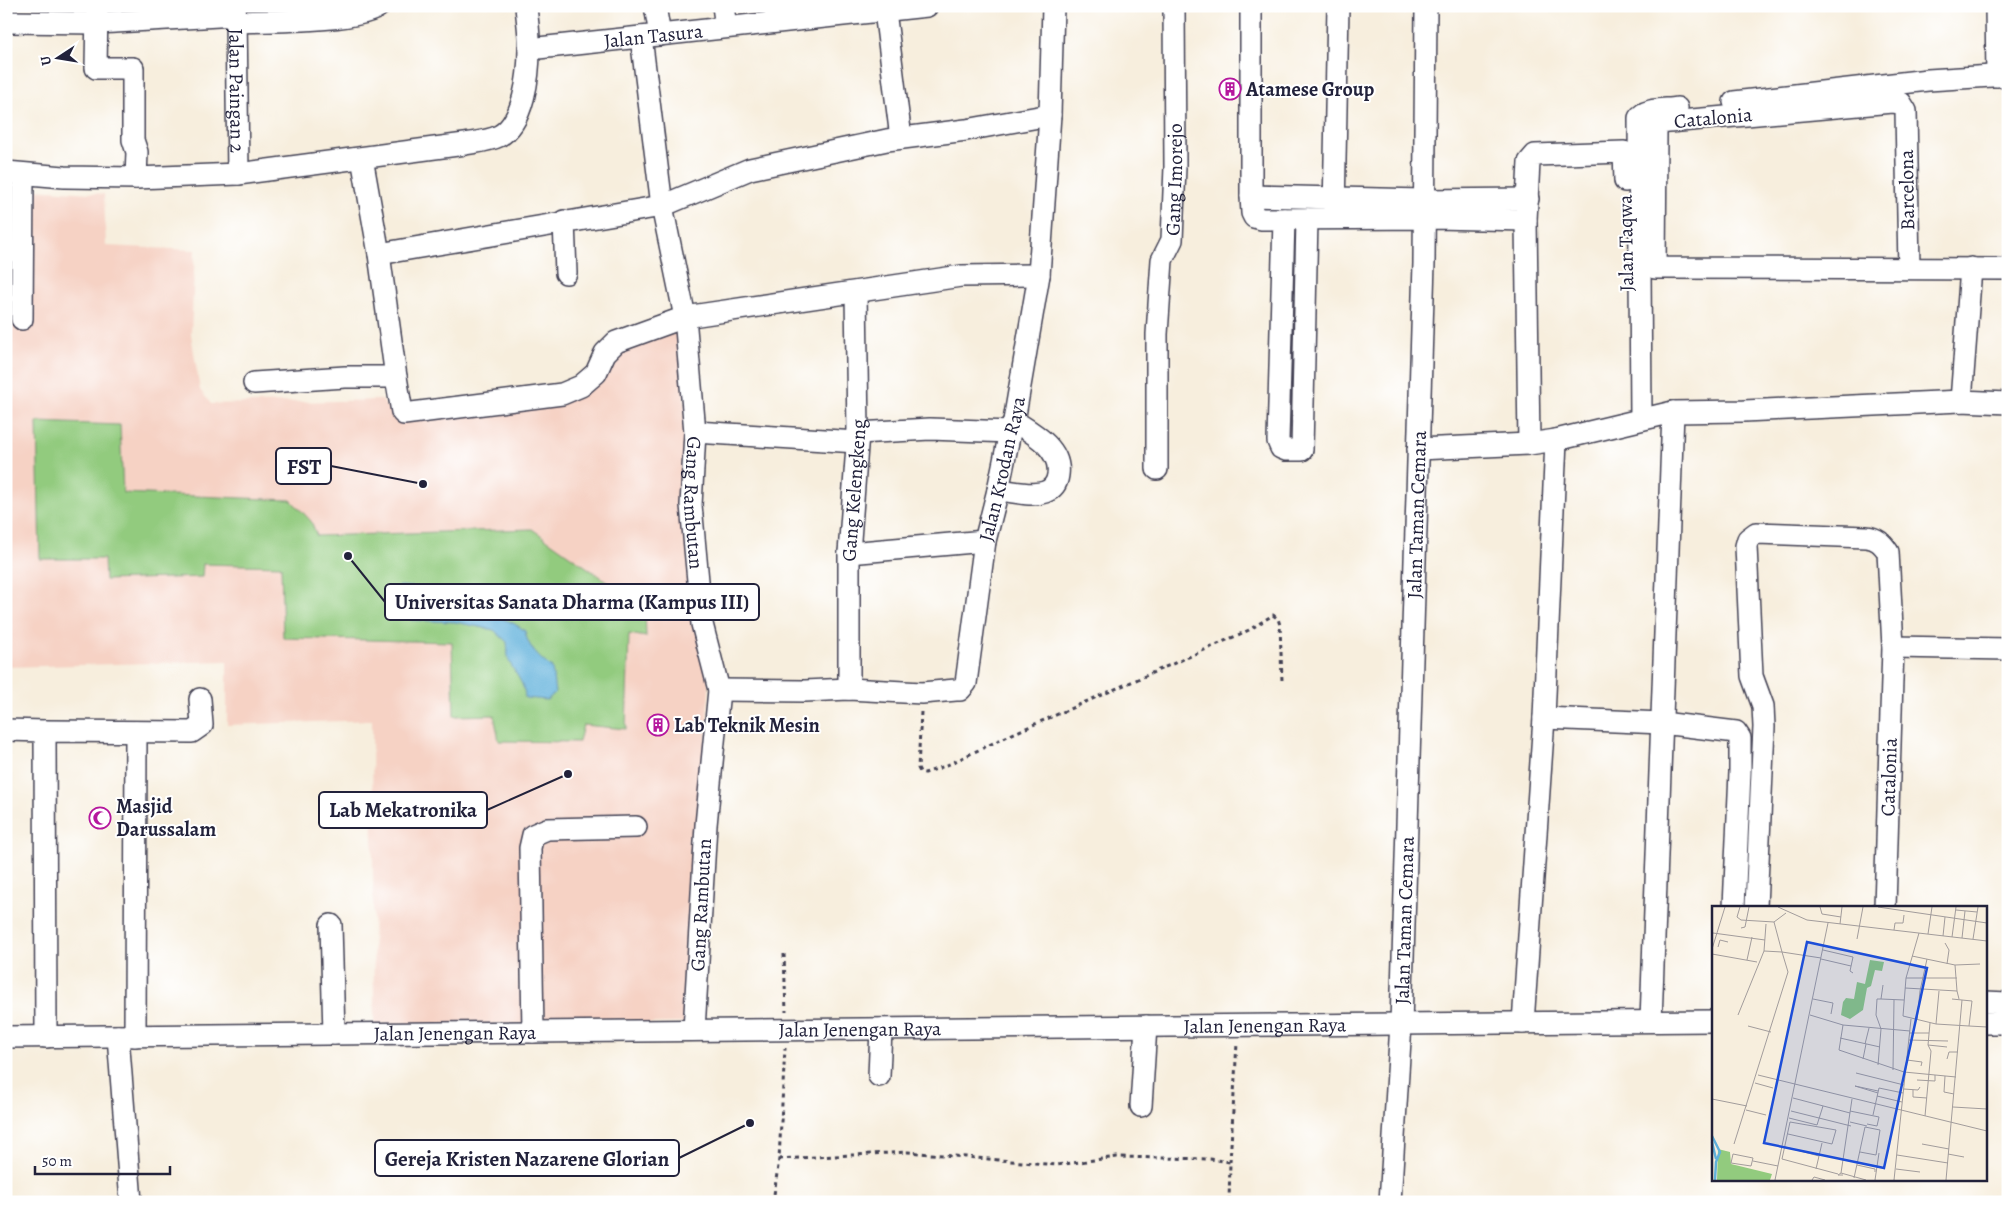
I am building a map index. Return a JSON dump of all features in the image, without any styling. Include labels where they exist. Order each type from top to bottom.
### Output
[{"type":"street","points":[[6,22],[97,15],[235,15],[331,18],[367,13],[379,6]]},
{"type":"street","points":[[22,319],[15,173],[64,177],[136,178],[238,174],[465,144],[498,137],[510,128],[519,113],[526,80],[529,48],[526,6]]},
{"type":"street","name":"Gang Rambutan","points":[[655,6],[651,36],[662,206],[685,317],[694,432],[691,505],[702,624],[719,690],[706,825],[694,1030]]},
{"type":"street","points":[[723,6],[726,27]]},
{"type":"street","name":"Jalan Tasura","points":[[529,48],[726,27],[829,11],[885,11],[926,6]]},
{"type":"street","name":"Jalan Krodan Raya","points":[[719,690],[804,691],[849,688],[922,693],[960,690],[966,684],[985,541],[1012,426],[1039,274],[1050,115],[1052,6]]},
{"type":"street","name":"Gang Imorejo","points":[[1157,469],[1157,334],[1162,260],[1172,240],[1175,167],[1174,6]]},
{"type":"street","points":[[1251,6],[1251,196],[1254,217],[1262,220],[1334,219],[1528,199],[1526,220],[1529,444]]},
{"type":"street","points":[[1334,219],[1338,6]]},
{"type":"street","name":"Jalan Taman Cemara","points":[[1390,1202],[1401,1024],[1424,209],[1426,6]]},
{"type":"street","points":[[1635,421],[1639,285],[1639,118],[1641,114],[1928,80],[2003,75],[1996,6]]},
{"type":"street","points":[[885,11],[901,138]]},
{"type":"street","points":[[97,15],[97,69],[132,67],[133,69],[133,140],[137,152],[136,178]]},
{"type":"street","name":"Jalan Paingan 2","points":[[235,15],[238,174]]},
{"type":"street","name":"Catalonia","points":[[1906,111],[1901,103],[1892,102],[1658,123],[1656,133],[1655,268],[1909,268]]},
{"type":"street","name":"Barcelona","points":[[1906,111],[1909,268]]},
{"type":"street","points":[[378,254],[564,221],[662,206],[750,169],[901,138],[966,130],[1050,115]]},
{"type":"street","name":"Jalan Taqwa","points":[[1528,199],[1529,162],[1535,155],[1624,152],[1635,421]]},
{"type":"street","points":[[362,158],[396,377],[402,412],[404,414],[562,394],[581,386],[596,373],[605,353],[616,342],[685,317],[961,276],[1039,274]]},
{"type":"street","points":[[1251,196],[1334,198],[1526,220]]},
{"type":"street","points":[[1284,219],[1278,441],[1281,448],[1286,450],[1302,450],[1306,219]]},
{"type":"street","points":[[564,221],[566,273]]},
{"type":"street","points":[[1909,268],[2008,269]]},
{"type":"street","points":[[1962,400],[1971,268]]},
{"type":"street","name":"Gang Kelengkeng","points":[[849,688],[849,553],[858,438],[856,293]]},
{"type":"street","points":[[1282,293],[1305,294]]},
{"type":"street","points":[[1280,360],[1303,362]]},
{"type":"street","points":[[254,383],[345,377],[396,377]]},
{"type":"street","points":[[1418,449],[1529,444],[1556,440],[1673,412],[1962,400],[2008,403]]},
{"type":"street","points":[[1651,1021],[1673,412]]},
{"type":"street","points":[[694,432],[858,438],[930,429],[1012,426],[1038,437],[1055,456],[1059,469],[1058,480],[1053,488],[1045,492],[1032,494],[998,490]]},
{"type":"street","points":[[1523,1023],[1544,718],[1556,440]]},
{"type":"street","name":"Catalonia","points":[[1756,906],[1764,728],[1763,706],[1752,676],[1746,546],[1748,539],[1756,533],[1876,538],[1888,552],[1893,647],[1886,906]]},
{"type":"street","points":[[849,553],[985,541]]},
{"type":"street","points":[[1893,647],[2008,649]]},
{"type":"street","points":[[6,730],[187,732],[196,730],[202,725],[200,699]]},
{"type":"street","points":[[1544,718],[1662,723],[1736,732],[1740,738],[1734,906]]},
{"type":"street","points":[[45,731],[46,1037]]},
{"type":"street","points":[[130,1202],[127,1036],[136,732]]},
{"type":"street","points":[[533,1032],[530,848],[533,835],[547,829],[636,827]]},
{"type":"street","points":[[331,925],[334,1034]]},
{"type":"street","points":[[1986,1002],[2008,1003]]},
{"type":"street","name":"Jalan Jenengan Raya","points":[[6,1037],[1712,1021]]},
{"type":"street","points":[[1986,1023],[2008,1023]]},
{"type":"street","points":[[1141,1106],[1146,1026]]},
{"type":"street","points":[[880,1076],[881,1029]]},
{"type":"path","points":[[922,693],[918,768],[920,772],[925,773],[945,766],[1010,735],[1249,630],[1273,616],[1278,619],[1280,625],[1282,681]]},
{"type":"path","points":[[773,1202],[779,1159],[786,1030],[784,954]]},
{"type":"path","points":[[1229,1202],[1238,1025]]},
{"type":"path","points":[[779,1159],[908,1152],[1057,1165],[1117,1157],[1210,1159],[1230,1162]]},
{"type":"shaded area","points":[[6,187],[104,194],[106,246],[195,250],[191,334],[200,390],[211,404],[382,400],[396,420],[581,394],[617,350],[678,324],[709,691],[687,1023],[374,1025],[372,720],[227,725],[227,661],[6,667]]},
{"type":"green space","points":[[37,422],[120,425],[123,493],[291,500],[311,521],[317,536],[532,529],[645,608],[646,637],[629,634],[626,729],[583,725],[579,742],[499,741],[494,715],[454,716],[452,642],[283,638],[281,566],[203,564],[202,577],[105,580],[104,559],[40,559]]},
{"type":"water","points":[[400,586],[427,590],[453,606],[508,621],[525,631],[526,637],[535,652],[552,668],[555,693],[547,700],[525,698],[522,683],[509,661],[507,642],[494,630],[455,622],[411,620],[398,611],[391,600],[391,592]]},
{"type":"place","name":"Atamese Group","points":[[1230,89]]},
{"type":"place","name":"FST","points":[[423,484]]},
{"type":"place","name":"Universitas Sanata Dharma (Kampus III)","points":[[348,556]]},
{"type":"place","name":"Lab Teknik Mesin","points":[[658,725]]},
{"type":"place","name":"Lab Mekatronika","points":[[568,774]]},
{"type":"place","name":"Masjid Darussalam","points":[[100,818]]},
{"type":"place","name":"Gereja Kristen Nazarene Glorian","points":[[750,1123]]}]
